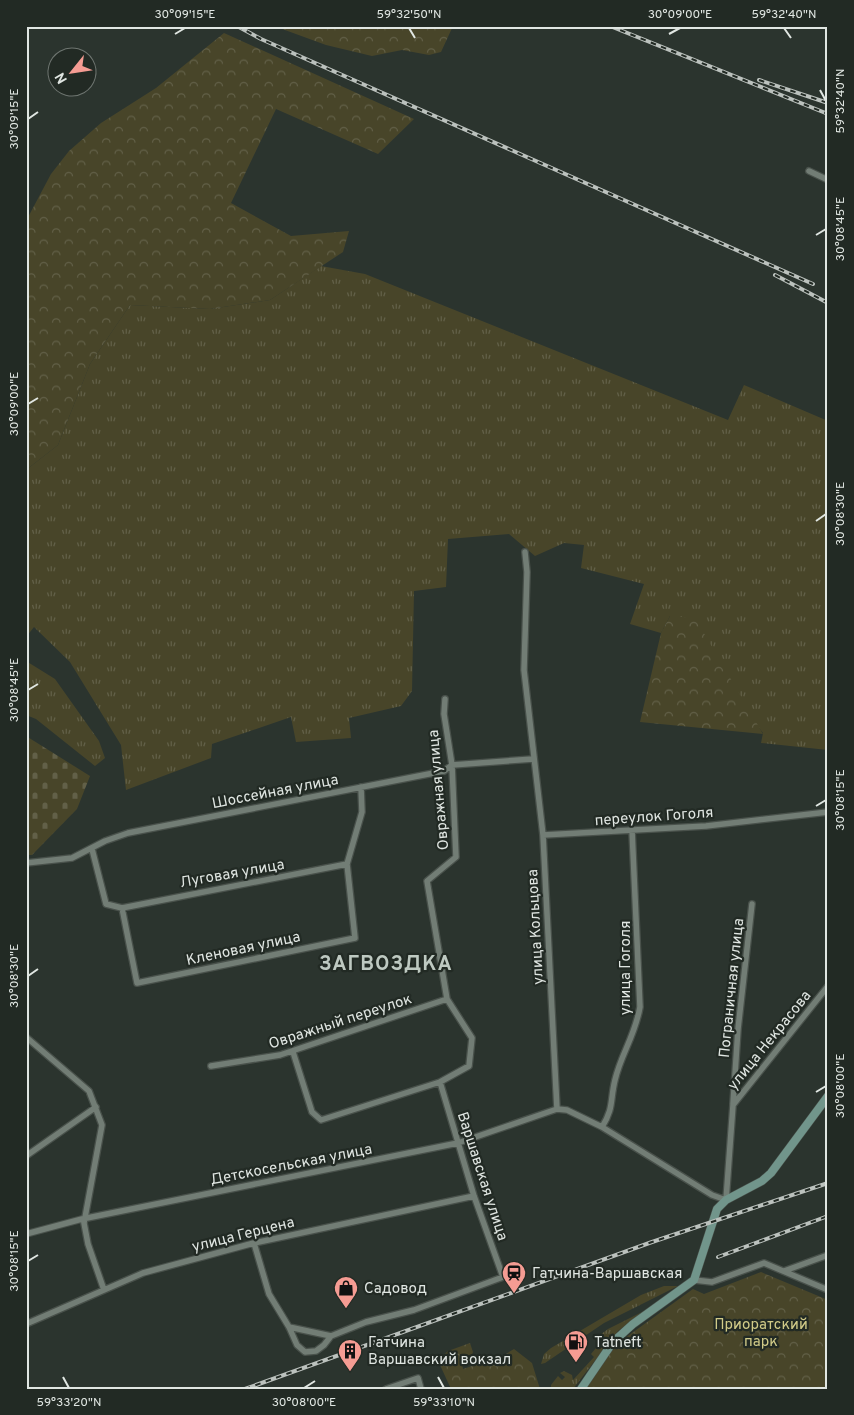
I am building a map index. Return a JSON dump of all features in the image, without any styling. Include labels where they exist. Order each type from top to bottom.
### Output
[{"type":"main road","points":[[581,1389],[613,1342],[633,1324],[694,1280],[704,1254],[717,1209],[726,1200],[762,1181],[771,1174],[828,1096]]},
{"type":"street","points":[[809,171],[828,180]]},
{"type":"street","name":"улица Кольцова","points":[[525,552],[527,572],[524,670],[533,759],[544,835],[557,1109]]},
{"type":"street","name":"Овражная улица","points":[[440,1082],[469,1066],[472,1038],[447,999],[427,881],[456,857],[452,765],[444,714],[445,699]]},
{"type":"street","name":"Шоссейная улица","points":[[26,863],[72,858],[128,832],[444,771],[452,765],[533,759]]},
{"type":"street","points":[[346,864],[362,812],[361,787]]},
{"type":"street","name":"переулок Гоголя","points":[[544,835],[706,826],[828,812]]},
{"type":"street","name":"улица Гоголя","points":[[602,1127],[611,1113],[615,1079],[637,1028],[640,1007],[632,830]]},
{"type":"street","points":[[92,849],[106,904],[122,908]]},
{"type":"street","name":"Луговая улица","points":[[122,908],[346,864]]},
{"type":"street","name":"Кленовая улица","points":[[122,908],[136,983],[355,938],[346,864]]},
{"type":"street","name":"Пограничная улица","points":[[733,1105],[738,1029],[752,904]]},
{"type":"street","name":"улица Некрасова","points":[[726,1200],[733,1105],[828,986]]},
{"type":"street","name":"Овражный переулок","points":[[211,1066],[293,1052],[447,999]]},
{"type":"street","points":[[26,1037],[89,1091],[102,1125],[85,1218],[88,1244],[104,1290]]},
{"type":"street","points":[[293,1052],[312,1112],[321,1120],[440,1082]]},
{"type":"street","name":"Варшавская улица","points":[[331,1336],[366,1322],[414,1310],[503,1277],[474,1196],[440,1082]]},
{"type":"street","points":[[26,1156],[96,1107]]},
{"type":"street","points":[[557,1109],[567,1110],[602,1127],[712,1195],[726,1200]]},
{"type":"street","name":"Детскосельская улица","points":[[26,1234],[85,1218],[458,1143],[557,1109]]},
{"type":"street","name":"улица Герцена","points":[[26,1324],[143,1273],[254,1243],[474,1196]]},
{"type":"street","points":[[254,1243],[269,1294],[301,1349],[311,1352],[324,1345],[331,1336],[289,1327]]},
{"type":"street","points":[[784,1271],[828,1255]]},
{"type":"street","points":[[694,1280],[712,1282],[764,1263],[828,1290]]},
{"type":"street","points":[[295,1338],[300,1329]]},
{"type":"street","points":[[386,1389],[418,1378],[422,1389]]},
{"type":"green space","points":[[274,26],[453,26],[441,52],[429,55],[402,50],[372,56],[326,45]]},
{"type":"green space","points":[[224,33],[414,119],[378,154],[276,109],[231,203],[291,236],[349,231],[343,252],[270,300],[210,309],[130,305],[90,364],[58,445],[26,470],[26,221],[51,174],[69,151],[101,123],[156,88]]},
{"type":"green space","points":[[321,266],[365,274],[728,420],[744,385],[828,421],[828,750],[761,743],[763,733],[670,616],[661,633],[630,624],[644,584],[581,568],[584,545],[564,543],[535,556],[509,534],[448,539],[446,587],[414,591],[412,691],[401,706],[349,718],[351,738],[296,742],[291,717],[212,744],[211,758],[126,790],[121,745],[70,662],[34,627],[26,637],[26,470],[58,445],[90,364],[130,305],[210,309],[270,300]]},
{"type":"green space","points":[[670,616],[695,618],[763,734],[640,722],[661,633]]},
{"type":"green space","points":[[26,661],[55,679],[99,741],[105,758],[95,766],[36,719],[26,715]]},
{"type":"green space","points":[[26,736],[90,776],[77,809],[32,855],[26,855]]},
{"type":"green space","name":"Приоратский парк","points":[[761,1272],[828,1300],[828,1389],[583,1389],[618,1343],[693,1289],[704,1294]]},
{"type":"green space","points":[[664,1286],[678,1286],[604,1323],[541,1364],[544,1354],[551,1348],[641,1295]]},
{"type":"green space","points":[[646,1310],[618,1331],[573,1389],[551,1389],[551,1385],[558,1376],[562,1380],[565,1377],[560,1373],[564,1371],[572,1375],[573,1380],[594,1357],[591,1354],[601,1342],[596,1338],[608,1329]]},
{"type":"green space","points":[[470,1343],[473,1352],[471,1357],[462,1363],[463,1369],[478,1364],[489,1364],[514,1349],[532,1363],[540,1389],[451,1389],[440,1365],[441,1357],[448,1351]]},
{"type":"railway","points":[[237,26],[261,39],[813,284]]},
{"type":"railway","points":[[610,26],[828,114]]},
{"type":"railway","points":[[759,80],[828,103]]},
{"type":"railway","points":[[775,275],[828,303]]},
{"type":"railway","points":[[245,1389],[652,1242],[828,1183]]},
{"type":"railway","points":[[718,1257],[828,1216]]},
{"type":"place","name":"Гатчина-Варшавская","points":[[514,1294]]},
{"type":"place","name":"Садовод","points":[[346,1309]]},
{"type":"place","name":"Tatneft","points":[[576,1363]]},
{"type":"place","name":"Гатчина Варшавский вокзал","points":[[350,1372]]},
{"type":"district","name":"ЗАГВОЗДКА","points":[[386,963]]}]
